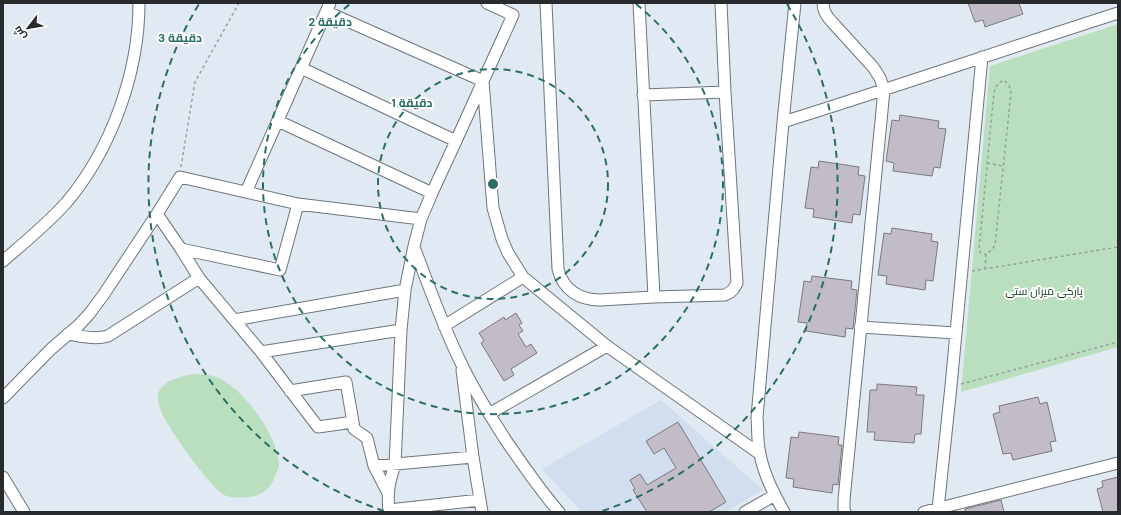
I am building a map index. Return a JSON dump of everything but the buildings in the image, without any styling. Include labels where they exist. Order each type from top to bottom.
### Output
[{"type":"street","points":[[3,261],[42,227],[65,203],[76,190],[96,160],[116,118],[132,66],[137,37],[139,3]]},
{"type":"street","points":[[480,500],[389,511],[388,493],[390,477],[395,465],[401,330],[405,290],[421,219],[513,15],[487,3]]},
{"type":"street","points":[[546,3],[558,269],[562,280],[568,288],[577,295],[587,299],[600,300],[725,295],[731,293],[735,288],[737,283],[720,3]]},
{"type":"street","points":[[639,3],[654,297]]},
{"type":"street","points":[[784,512],[774,496],[760,454],[757,417],[795,3]]},
{"type":"street","points":[[823,3],[826,15],[877,72],[883,84],[884,90],[844,500],[845,512]]},
{"type":"street","points":[[246,192],[328,7],[483,81]]},
{"type":"street","points":[[783,122],[1118,12]]},
{"type":"street","points":[[938,509],[982,57]]},
{"type":"street","points":[[301,68],[456,141]]},
{"type":"street","points":[[483,81],[493,208],[502,239],[523,278],[607,346],[760,454]]},
{"type":"street","points":[[643,95],[725,92]]},
{"type":"street","points":[[278,121],[432,193]]},
{"type":"street","points":[[3,398],[43,357],[79,325],[90,313],[157,214],[180,177],[298,204],[421,219]]},
{"type":"street","points":[[181,249],[280,270],[298,204]]},
{"type":"street","points":[[157,214],[199,278],[261,352],[318,427],[353,422]]},
{"type":"street","points":[[414,246],[444,326],[462,365],[489,414],[522,464],[549,501],[559,512]]},
{"type":"street","points":[[68,334],[96,338],[108,336],[199,278]]},
{"type":"street","points":[[444,326],[523,278]]},
{"type":"street","points":[[234,320],[405,290]]},
{"type":"street","points":[[860,327],[956,333]]},
{"type":"street","points":[[261,352],[401,330]]},
{"type":"street","points":[[489,414],[607,346]]},
{"type":"street","points":[[462,365],[473,457],[482,512]]},
{"type":"street","points":[[290,390],[346,382],[354,429],[367,438],[374,466],[388,493]]},
{"type":"street","points":[[374,466],[473,457]]},
{"type":"street","points":[[924,512],[1118,463]]},
{"type":"street","points":[[3,477],[24,512]]},
{"type":"street","points":[[745,512],[774,496]]},
{"type":"path","points":[[180,177],[195,82],[239,3]]},
{"type":"path","points":[[1004,80],[1009,85],[1011,93],[995,245],[992,250],[986,254],[981,253],[979,250],[994,92],[999,82],[1004,80]]},
{"type":"path","points":[[987,163],[1003,166]]},
{"type":"path","points":[[961,273],[1118,247]]},
{"type":"path","points":[[985,269],[986,254]]},
{"type":"path","points":[[951,386],[1118,342]]},
{"type":"shaded area","points":[[661,400],[763,490],[726,512],[582,512],[542,469]]},
{"type":"green space","name":"پارکی میران ستی","points":[[1118,24],[1118,347],[961,392],[990,66]]},
{"type":"green space","points":[[192,374],[213,376],[226,382],[247,401],[266,427],[273,441],[279,465],[272,483],[260,494],[242,498],[224,495],[209,481],[166,421],[158,402],[160,390],[172,380]]}]
